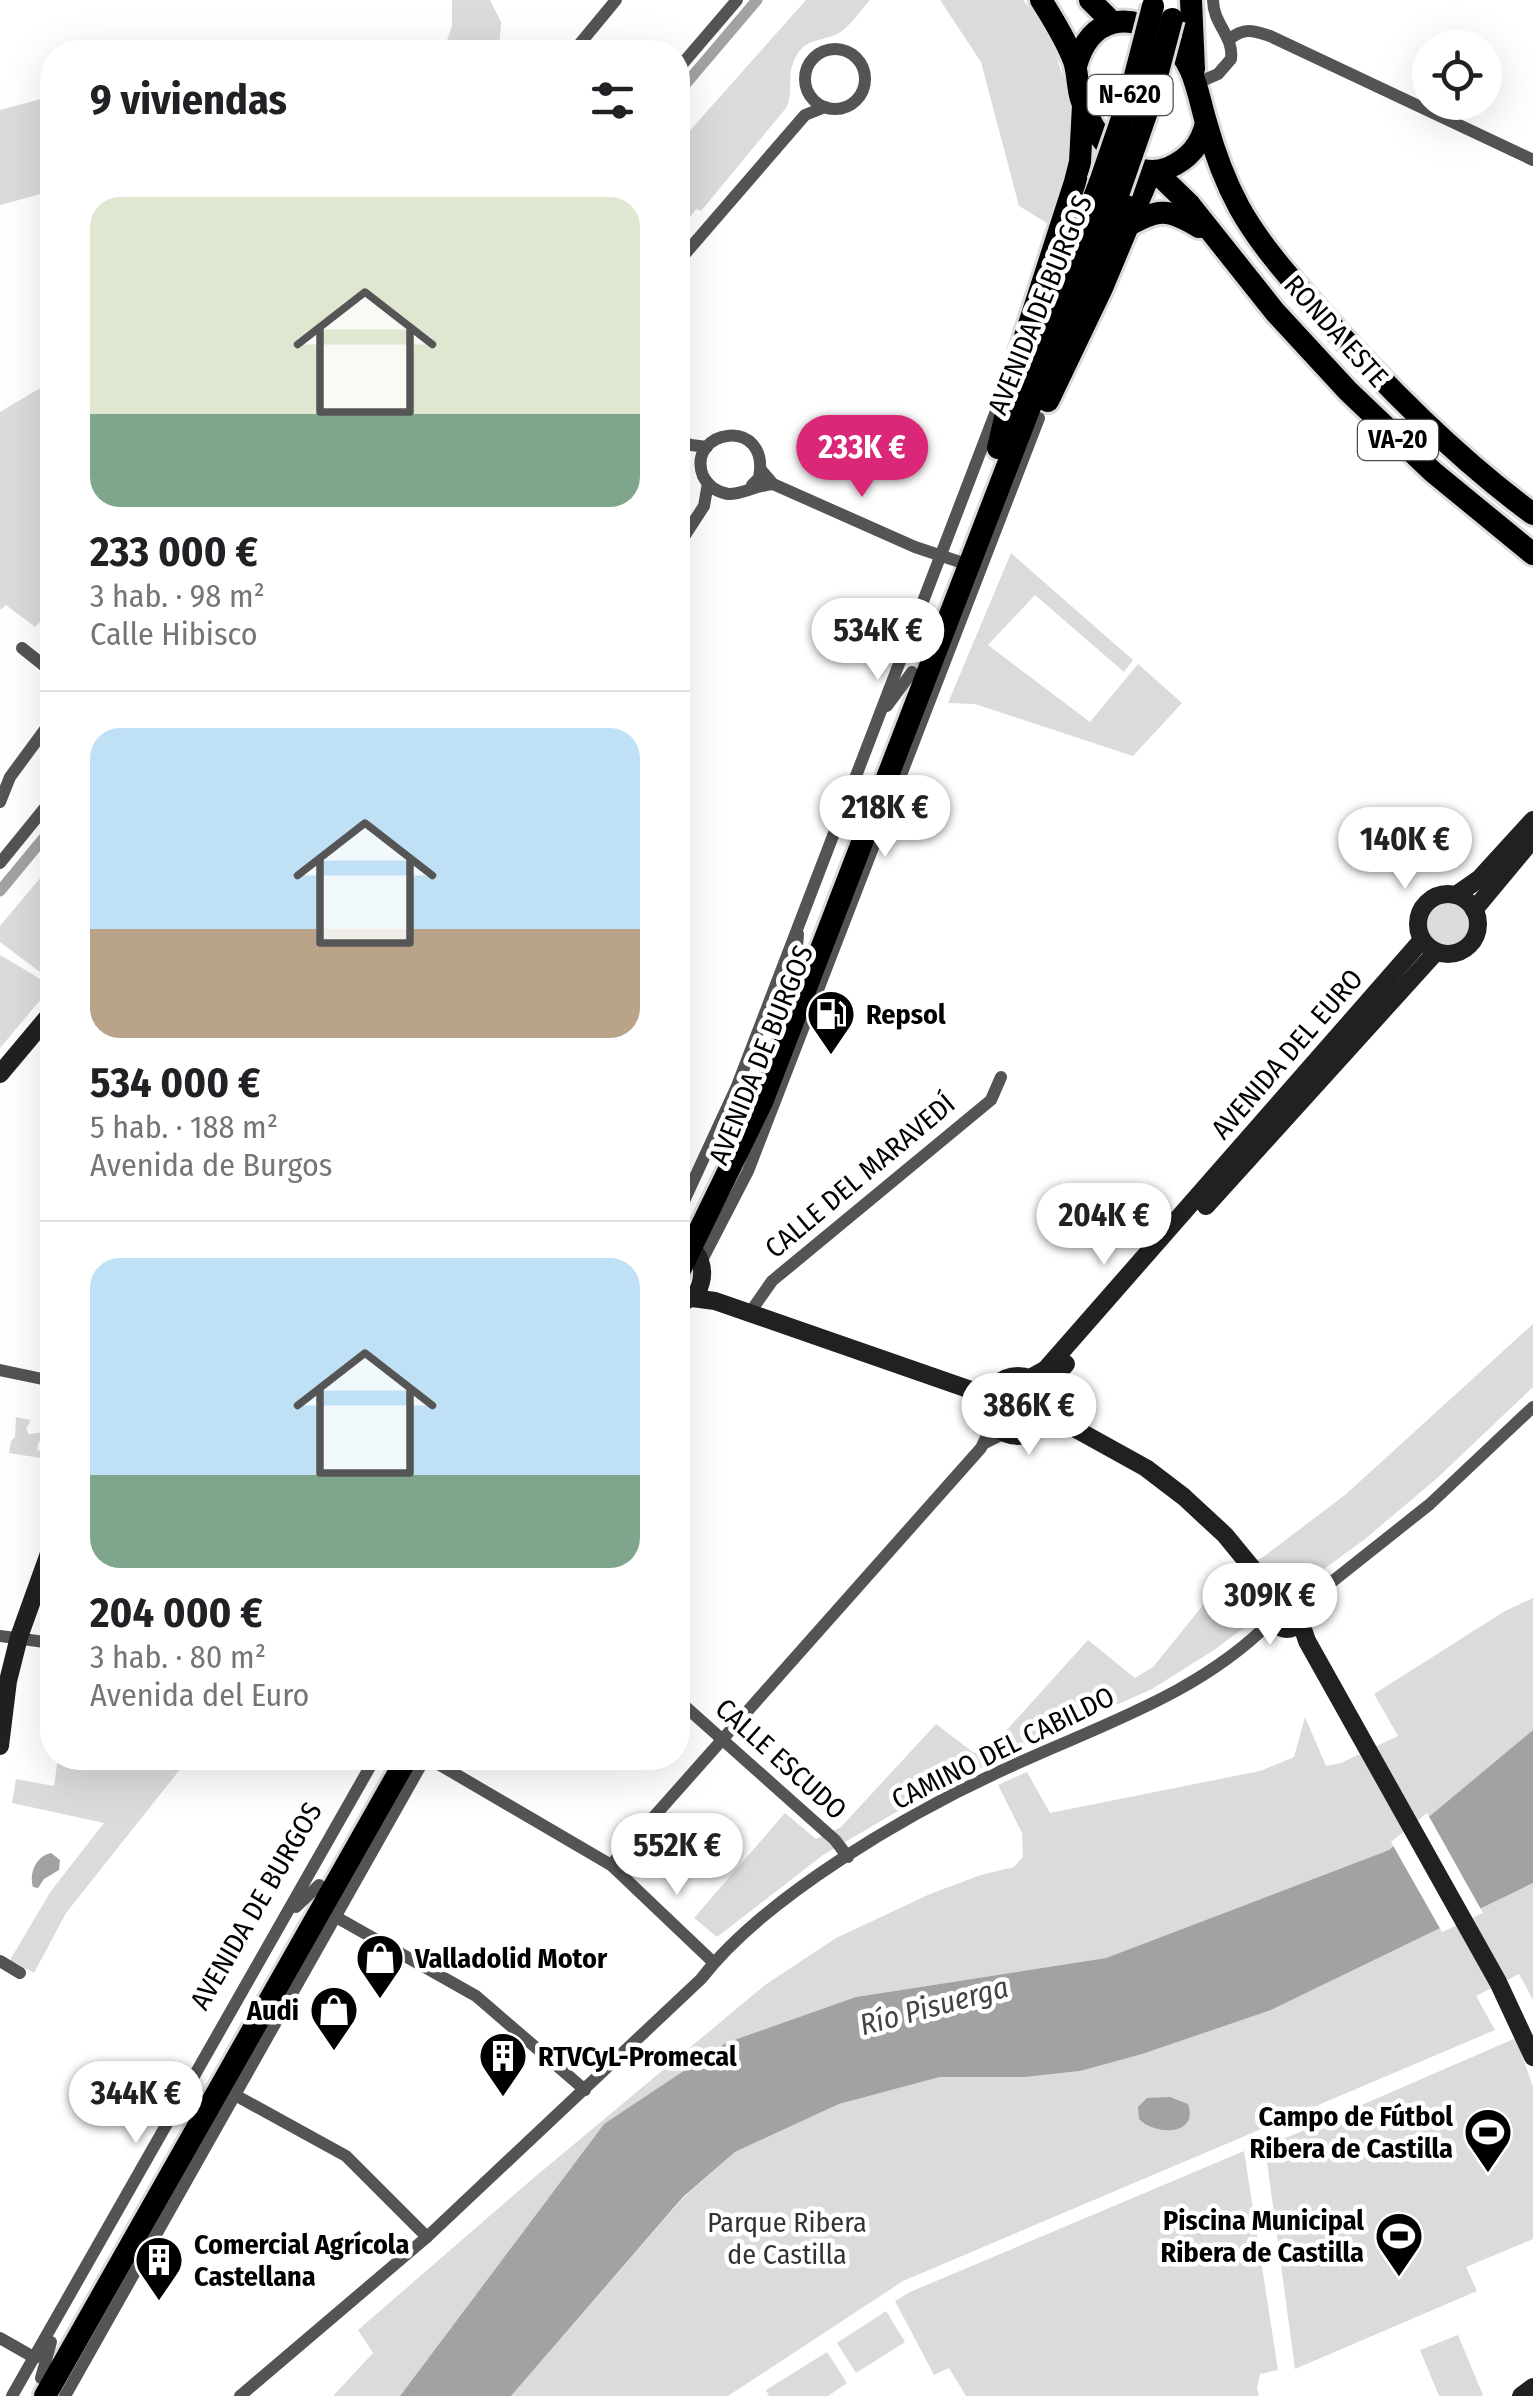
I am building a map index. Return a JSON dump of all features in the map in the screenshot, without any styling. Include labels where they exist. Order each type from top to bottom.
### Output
[{"type":"highway","name":"RONDA ESTE","points":[[1041,0],[1076,66],[1083,105],[1095,130],[1118,157],[1135,168],[1153,172],[1190,205],[1275,312],[1348,391],[1433,472],[1533,554]]},
{"type":"highway","name":"RONDA ESTE","points":[[1090,0],[1172,44],[1196,80],[1206,123],[1239,206],[1285,272],[1358,356],[1420,418],[1533,514]]},
{"type":"highway","points":[[1191,0],[1196,80]]},
{"type":"highway","name":"AVENIDA DE BURGOS","points":[[818,957],[912,672],[998,448],[1149,106],[1163,6]]},
{"type":"highway","points":[[1076,66],[1090,36],[1119,14]]},
{"type":"highway","points":[[998,448],[1022,344],[1080,162],[1083,105]]},
{"type":"highway","points":[[1005,472],[1039,418],[1153,172],[1184,160],[1194,150],[1206,123]]},
{"type":"highway","name":"AVENIDA DE BURGOS","points":[[690,1238],[724,1154],[758,1092],[796,993],[818,957],[891,768],[955,559],[1005,472],[1110,187]]},
{"type":"highway","points":[[1126,227],[1152,212],[1166,211],[1178,214],[1220,240]]},
{"type":"highway","name":"AVENIDA DE BURGOS","points":[[38,2382],[141,2217],[384,1770]]},
{"type":"highway","name":"AVENIDA DE BURGOS","points":[[141,2217],[224,2099],[400,1770]]},
{"type":"street","points":[[583,40],[616,0]]},
{"type":"street","points":[[690,55],[737,0]]},
{"type":"street","points":[[1196,80],[1210,79],[1227,68],[1233,51],[1216,22],[1213,0]]},
{"type":"street","points":[[1230,40],[1239,32],[1252,30],[1270,36],[1533,160]]},
{"type":"street","points":[[690,248],[804,115],[825,107],[843,108],[860,96],[865,76],[857,58],[839,48],[819,52],[804,75],[808,94],[804,115]]},
{"type":"street","points":[[808,94],[825,107]]},
{"type":"street","name":"AVENIDA DE BURGOS","points":[[690,1188],[769,1002],[878,719],[955,559],[1022,344]]},
{"type":"street","name":"AVENIDA DE BURGOS","points":[[690,1242],[758,1146],[805,1022],[818,957],[858,892],[1039,418]]},
{"type":"street","points":[[704,506],[724,494],[744,491],[759,478],[757,449],[742,436],[723,436],[704,452],[703,474],[708,483],[724,494]]},
{"type":"street","points":[[690,445],[704,452]]},
{"type":"street","points":[[761,470],[773,484],[914,547],[976,568],[975,590]]},
{"type":"street","points":[[690,528],[704,506],[708,483]]},
{"type":"street","points":[[752,485],[773,484]]},
{"type":"street","points":[[22,648],[40,662]]},
{"type":"street","points":[[878,719],[912,672]]},
{"type":"street","points":[[891,768],[928,709]]},
{"type":"street","points":[[0,802],[10,777],[40,736]]},
{"type":"street","points":[[0,864],[40,814]]},
{"type":"street","points":[[858,892],[870,820]]},
{"type":"street","points":[[1456,896],[1474,910],[1478,925],[1472,942],[1454,954],[1429,946],[1418,924],[1424,905],[1437,896],[1456,896],[1479,879],[1533,820]]},
{"type":"street","points":[[1474,910],[1533,839]]},
{"type":"street","points":[[798,926],[797,947],[818,957]]},
{"type":"street","name":"AVENIDA DEL EURO","points":[[1046,1404],[1403,984],[1429,946]]},
{"type":"street","points":[[769,1002],[780,991],[796,993],[807,1005],[805,1022]]},
{"type":"street","points":[[0,1074],[40,1026]]},
{"type":"street","name":"CALLE DEL MARAVEDÍ","points":[[749,1314],[772,1282],[991,1100],[1001,1078]]},
{"type":"street","points":[[716,1131],[758,1092]]},
{"type":"street","points":[[758,1092],[758,1146]]},
{"type":"street","points":[[690,1301],[715,1301],[990,1396]]},
{"type":"street","points":[[0,1370],[40,1378]]},
{"type":"street","points":[[990,1396],[1007,1378],[1184,1497],[1225,1535],[1288,1610],[1498,1982],[1533,2058]]},
{"type":"street","points":[[990,1396],[999,1428]]},
{"type":"street","points":[[999,1428],[1025,1435],[1046,1404]]},
{"type":"street","name":"CAMINO DEL CABILDO","points":[[240,2396],[427,2237],[758,1922],[895,1827],[990,1776],[1180,1688],[1255,1638],[1430,1504],[1533,1407]]},
{"type":"street","points":[[610,1865],[999,1428]]},
{"type":"street","points":[[0,1746],[9,1636],[40,1570]]},
{"type":"street","points":[[9,1636],[40,1641]]},
{"type":"street","name":"CALLE ESCUDO","points":[[690,1711],[835,1840],[848,1857]]},
{"type":"street","name":"AVENIDA DE BURGOS","points":[[12,2396],[38,2382],[57,2320],[368,1770]]},
{"type":"street","name":"AVENIDA DE BURGOS","points":[[65,2396],[205,2148],[224,2099],[336,1916],[419,1770]]},
{"type":"street","points":[[447,1770],[610,1865],[713,1962]]},
{"type":"street","points":[[364,1834],[404,1794]]},
{"type":"street","points":[[284,1919],[319,1885]]},
{"type":"street","points":[[336,1916],[476,1996],[584,2090]]},
{"type":"street","points":[[0,1961],[20,1973]]},
{"type":"street","points":[[175,2202],[158,2218],[141,2217],[131,2202],[190,2082]]},
{"type":"street","points":[[205,2148],[224,2099],[346,2156],[427,2237]]},
{"type":"street","points":[[78,2284],[101,2254],[119,2255],[129,2270],[80,2370]]},
{"type":"street","points":[[38,2382],[57,2320]]},
{"type":"street","points":[[0,2338],[38,2382]]},
{"type":"street","points":[[1521,2396],[1533,2386]]},
{"type":"green space","points":[[452,0],[490,0],[501,22],[500,40],[447,40],[452,26]]},
{"type":"green space","points":[[806,0],[870,0],[841,31],[801,49],[791,68],[786,108],[701,211],[696,209],[690,217],[690,130]]},
{"type":"green space","points":[[940,0],[1023,0],[1049,32],[1075,116],[1072,157],[1050,225],[1019,206],[981,62]]},
{"type":"green space","points":[[40,99],[40,194],[0,205],[0,110]]},
{"type":"green space","points":[[40,388],[40,622],[35,627],[6,605],[0,610],[0,412]]},
{"type":"green space","points":[[1011,553],[1133,660],[1124,672],[1035,595],[988,645],[1090,722],[1138,664],[1182,703],[1133,756],[975,704],[948,703]]},
{"type":"green space","points":[[40,878],[40,972],[0,942],[0,926]]},
{"type":"green space","points":[[1448,901],[1464,907],[1470,923],[1464,939],[1448,945],[1432,939],[1426,923],[1432,907]]},
{"type":"green space","points":[[0,955],[40,979],[40,1000],[0,1048]]},
{"type":"green space","points":[[1533,1324],[1533,1387],[1435,1480],[1365,1539],[1214,1650],[1152,1689],[1024,1746],[915,1801],[823,1855],[717,1937],[694,1918],[785,1813],[816,1839],[841,1827],[936,1724],[974,1753],[996,1742],[1088,1640],[1135,1678],[1153,1667],[1225,1578],[1263,1557],[1345,1495]]},
{"type":"green space","points":[[1019,1385],[1034,1392],[1041,1407],[1034,1422],[1019,1429],[1004,1422],[997,1407],[1004,1392]]},
{"type":"green space","points":[[16,1417],[31,1420],[26,1429],[29,1434],[40,1433],[40,1458],[9,1453]]},
{"type":"green space","points":[[1533,1598],[1533,1730],[1389,1850],[1106,1958],[856,1997],[604,2124],[400,2396],[333,2396],[373,2353],[358,2330],[765,1985],[836,1938],[930,1894],[1014,1867],[1023,1857],[1022,1833],[998,1785],[1027,1772],[1050,1813],[1260,1771],[1294,1757],[1305,1717],[1326,1766],[1341,1763],[1398,1736],[1374,1694],[1505,1611]]},
{"type":"green space","points":[[56,1770],[179,1770],[66,1913],[34,1973],[10,1960],[51,1891],[104,1823],[12,1803],[16,1779],[54,1786]]},
{"type":"green space","name":"Parque Ribera de Castilla","points":[[1533,1883],[1533,2000],[1519,1974],[1476,1996],[1495,2030],[903,2281],[728,2396],[511,2396],[683,2198],[735,2152],[839,2104],[940,2077],[1025,2077],[1080,2071],[1271,2010]]},
{"type":"green space","points":[[1516,2038],[1533,2087],[1533,2239],[1466,2267],[1477,2291],[1295,2369],[1265,2147]]},
{"type":"green space","name":"Parque Ribera de Castilla","points":[[1244,2151],[1278,2370],[1260,2374],[1259,2396],[966,2396],[949,2368],[934,2375],[895,2301]]},
{"type":"green space","points":[[886,2311],[905,2342],[856,2373],[837,2343]]},
{"type":"green space","points":[[1458,2335],[1481,2396],[1439,2396],[1420,2350]]},
{"type":"green space","points":[[827,2352],[847,2383],[828,2396],[769,2396],[766,2390]]},
{"type":"water","name":"Río Pisuerga","points":[[1533,1730],[1533,1883],[1271,2010],[1142,2054],[1080,2071],[1025,2077],[940,2077],[839,2104],[735,2152],[683,2197],[511,2396],[400,2396],[604,2124],[726,2043],[856,1997],[1106,1958],[1389,1850]]},
{"type":"water","points":[[51,1853],[60,1860],[59,1870],[38,1888],[33,1887],[35,1866]]},
{"type":"water","points":[[1170,2097],[1188,2104],[1190,2115],[1182,2127],[1164,2130],[1139,2119],[1138,2107],[1147,2098]]},
{"type":"pier","points":[[1427,1813],[1483,1913],[1442,1932],[1391,1842]]},
{"type":"waterway","points":[[690,79],[757,0]]},
{"type":"waterway","points":[[0,891],[40,843]]},
{"type":"place","name":"Repsol","points":[[831,1056]]},
{"type":"place","name":"Valladolid Motor","points":[[380,2000]]},
{"type":"place","name":"Audi","points":[[334,2052]]},
{"type":"place","name":"RTVCyL-Promecal","points":[[503,2098]]},
{"type":"place","name":"Campo de Fútbol Ribera de Castilla","points":[[1488,2174]]},
{"type":"place","name":"Piscina Municipal Ribera de Castilla","points":[[1399,2278]]},
{"type":"place","name":"Comercial Agrícola Castellana","points":[[159,2302]]}]
